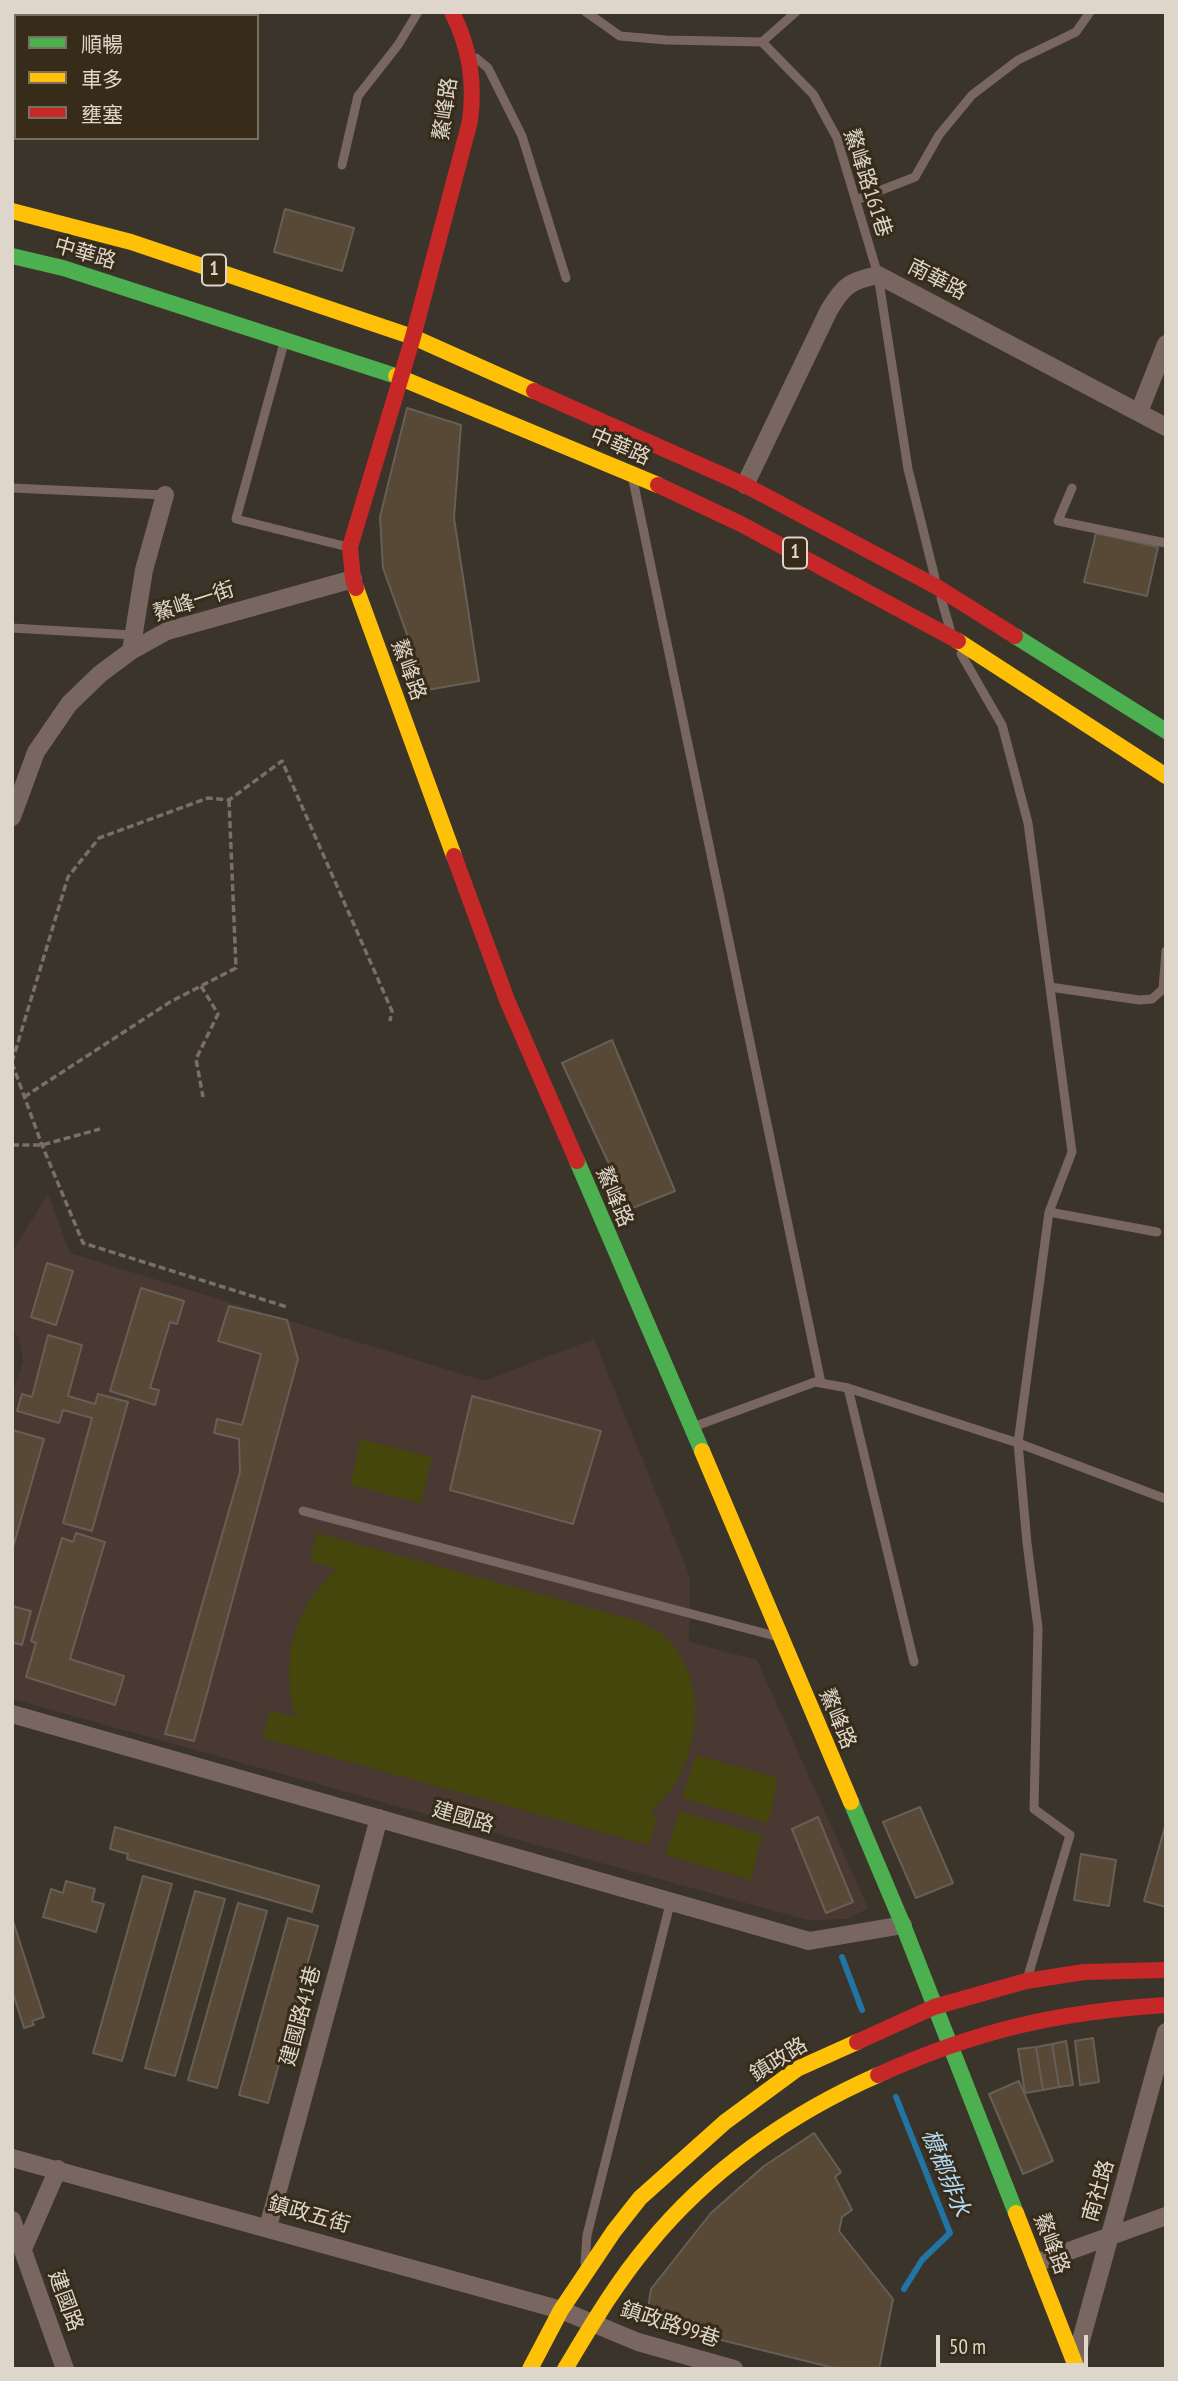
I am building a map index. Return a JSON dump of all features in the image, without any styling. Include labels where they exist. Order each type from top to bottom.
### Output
[{"type":"street","name":"鰲峰路","points":[[452,12],[470,53],[474,89],[470,121],[413,337],[350,547],[353,579],[507,1000],[903,1925],[1076,2366]]},
{"type":"street","name":"中華路","points":[[12,211],[131,242],[413,337],[746,485],[937,587],[1166,731]]},
{"type":"street","name":"中華路","points":[[12,256],[63,268],[400,377],[631,473],[741,524],[952,637],[1166,776]]},
{"type":"street","name":"南華路","points":[[746,485],[834,301],[853,281],[878,275],[1166,427]]},
{"type":"street","points":[[1139,412],[1166,344]]},
{"type":"street","points":[[132,643],[144,570],[165,495]]},
{"type":"street","name":"鰲峰一街","points":[[12,815],[36,752],[69,704],[132,643],[353,579]]},
{"type":"street","name":"建國路","points":[[12,1714],[809,1941],[903,1925]]},
{"type":"street","name":"建國路41巷","points":[[268,2227],[379,1818]]},
{"type":"street","name":"鎮政路","points":[[530,2369],[561,2310],[614,2231],[640,2198],[724,2122],[797,2069],[934,2007],[1026,1981],[1084,1972],[1166,1970]]},
{"type":"street","points":[[565,2369],[627,2271],[662,2228],[740,2156],[788,2123],[836,2094],[888,2070],[1005,2027],[1108,2008],[1166,2005]]},
{"type":"street","name":"南社路","points":[[1076,2366],[1166,2032]]},
{"type":"street","name":"鎮政五街","points":[[12,2158],[561,2310],[592,2323]]},
{"type":"street","points":[[23,2249],[58,2169]]},
{"type":"street","points":[[1035,2263],[1166,2216]]},
{"type":"street","name":"建國路","points":[[12,2220],[65,2369]]},
{"type":"street","name":"鎮政路99巷","points":[[592,2323],[638,2342],[734,2369]]},
{"type":"lane","points":[[342,165],[358,96],[398,45],[418,12]]},
{"type":"lane","points":[[586,12],[620,36],[762,43],[796,12]]},
{"type":"lane","points":[[856,201],[915,177],[939,135],[972,94],[1018,60],[1076,32],[1090,12]]},
{"type":"lane","name":"鰲峰路161巷","points":[[762,43],[813,94],[837,138],[878,275],[908,468],[937,587],[952,637],[1002,725],[1028,823],[1072,1152],[1049,1212],[1017,1443],[1038,1628],[1034,1809],[1070,1835],[1026,1981]]},
{"type":"lane","points":[[470,53],[488,68],[522,136],[566,278]]},
{"type":"lane","points":[[285,338],[236,519],[350,547]]},
{"type":"lane","points":[[631,473],[821,1383]]},
{"type":"lane","points":[[12,488],[165,495]]},
{"type":"lane","points":[[1072,488],[1058,521],[1166,543]]},
{"type":"lane","points":[[12,628],[132,643]]},
{"type":"lane","points":[[1050,987],[1139,1000],[1152,999],[1163,989],[1166,951]]},
{"type":"lane","points":[[1049,1212],[1157,1232]]},
{"type":"lane","points":[[692,1427],[815,1382],[848,1388],[1017,1443],[1166,1499]]},
{"type":"lane","points":[[848,1388],[914,1662]]},
{"type":"lane","points":[[303,1511],[779,1637]]},
{"type":"lane","points":[[584,2275],[587,2235],[671,1900]]},
{"type":"path","points":[[287,1307],[83,1243],[42,1145],[12,1063],[68,877],[99,838],[208,798],[229,800],[282,761],[392,1010],[390,1021]]},
{"type":"path","points":[[24,1097],[170,1002],[236,968],[229,800]]},
{"type":"path","points":[[201,986],[218,1014],[196,1059],[203,1097]]},
{"type":"path","points":[[12,1145],[42,1145],[100,1129]]},
{"type":"shaded area","points":[[48,1194],[70,1253],[484,1381],[594,1339],[690,1577],[689,1642],[757,1660],[868,1908],[848,1919],[807,1920],[12,1699],[12,1395],[23,1361],[19,1338],[12,1329],[12,1252]]},
{"type":"shaded area","points":[[360,1439],[432,1457],[421,1503],[351,1485]]},
{"type":"shaded area","points":[[317,1533],[634,1620],[663,1635],[686,1666],[695,1704],[694,1724],[691,1744],[677,1781],[649,1813],[658,1816],[649,1845],[263,1738],[270,1711],[295,1717],[289,1675],[294,1637],[309,1602],[336,1569],[310,1561]]},
{"type":"shaded area","points":[[696,1755],[778,1778],[768,1823],[682,1798]]},
{"type":"shaded area","points":[[679,1811],[762,1835],[751,1880],[666,1855]]},
{"type":"building","points":[[285,209],[354,228],[342,271],[274,252]]},
{"type":"building","points":[[407,408],[461,425],[454,518],[479,681],[427,690],[383,568],[380,517]]},
{"type":"building","points":[[1096,533],[1158,547],[1147,596],[1084,582]]},
{"type":"building","points":[[612,1040],[675,1191],[630,1209],[562,1063]]},
{"type":"building","points":[[47,1263],[73,1271],[56,1325],[31,1317]]},
{"type":"building","points":[[141,1288],[184,1301],[177,1324],[170,1322],[150,1388],[159,1390],[155,1405],[110,1391]]},
{"type":"building","points":[[229,1306],[287,1320],[298,1359],[194,1741],[165,1734],[240,1472],[239,1439],[214,1433],[217,1419],[242,1425],[261,1354],[218,1341]]},
{"type":"building","points":[[48,1335],[82,1345],[68,1396],[95,1404],[98,1394],[128,1402],[92,1531],[63,1523],[92,1418],[63,1410],[59,1423],[17,1411],[22,1394],[32,1397]]},
{"type":"building","points":[[472,1396],[601,1431],[573,1524],[450,1490]]},
{"type":"building","points":[[12,1430],[44,1439],[12,1551]]},
{"type":"building","points":[[76,1533],[105,1542],[70,1659],[124,1676],[115,1705],[26,1677],[36,1643],[31,1641],[62,1538],[73,1542]]},
{"type":"building","points":[[12,1606],[31,1611],[22,1645],[12,1642]]},
{"type":"building","points":[[920,1807],[953,1883],[916,1898],[883,1822]]},
{"type":"building","points":[[818,1817],[853,1902],[826,1913],[792,1829]]},
{"type":"building","points":[[1166,1823],[1166,1907],[1144,1901]]},
{"type":"building","points":[[115,1827],[319,1886],[312,1912],[127,1859],[128,1854],[110,1849]]},
{"type":"building","points":[[1081,1854],[1116,1860],[1109,1906],[1074,1900]]},
{"type":"building","points":[[143,1876],[172,1884],[122,2061],[93,2053]]},
{"type":"building","points":[[66,1881],[95,1889],[92,1901],[104,1904],[96,1932],[43,1917],[51,1889],[63,1893]]},
{"type":"building","points":[[195,1891],[225,1899],[175,2076],[145,2068]]},
{"type":"building","points":[[238,1903],[267,1911],[217,2088],[188,2080]]},
{"type":"building","points":[[12,1918],[44,2017],[32,2021],[34,2025],[24,2028],[12,1990]]},
{"type":"building","points":[[288,1918],[318,1926],[268,2103],[239,2095]]},
{"type":"building","points":[[1093,2038],[1099,2082],[1080,2085],[1075,2041]]},
{"type":"building","points":[[1066,2041],[1073,2085],[1059,2087],[1052,2044]]},
{"type":"building","points":[[1052,2044],[1059,2087],[1043,2090],[1036,2047]]},
{"type":"building","points":[[1036,2047],[1043,2090],[1025,2093],[1018,2049]]},
{"type":"building","points":[[1019,2081],[1053,2161],[1023,2174],[989,2094]]},
{"type":"building","points":[[814,2133],[841,2172],[835,2177],[852,2210],[842,2217],[839,2231],[893,2299],[879,2369],[838,2369],[705,2336],[706,2330],[676,2319],[666,2324],[658,2324],[648,2308],[651,2289],[711,2213],[764,2166]]},
{"type":"waterway","name":"槺榔排水","points":[[842,1957],[862,2010]]},
{"type":"waterway","name":"槺榔排水","points":[[896,2097],[950,2233],[922,2260],[904,2289]]},
{"type":"traffic: fast","points":[[12,256],[63,268],[396,376]]},
{"type":"traffic: fast","points":[[1015,636],[1166,731]]},
{"type":"traffic: fast","points":[[577,1161],[702,1451]]},
{"type":"traffic: fast","points":[[851,1802],[903,1925],[1016,2213]]},
{"type":"traffic: slow","points":[[12,211],[131,242],[413,337],[534,391]]},
{"type":"traffic: slow","points":[[396,376],[658,485]]},
{"type":"traffic: slow","points":[[356,588],[454,856]]},
{"type":"traffic: slow","points":[[958,641],[1166,776]]},
{"type":"traffic: slow","points":[[702,1451],[851,1802]]},
{"type":"traffic: slow","points":[[530,2369],[561,2310],[614,2231],[640,2198],[725,2122],[797,2069],[857,2042]]},
{"type":"traffic: slow","points":[[565,2369],[636,2259],[697,2193],[753,2146],[783,2126],[878,2075]]},
{"type":"traffic: slow","points":[[1016,2213],[1077,2369]]},
{"type":"traffic: jam","points":[[356,588],[350,547],[413,337],[470,121],[470,65],[452,12]]},
{"type":"traffic: jam","points":[[534,391],[745,485],[937,587],[1015,636]]},
{"type":"traffic: jam","points":[[658,485],[741,524],[958,641]]},
{"type":"traffic: jam","points":[[454,856],[507,1000],[577,1161]]},
{"type":"traffic: jam","points":[[857,2042],[934,2007],[1026,1981],[1084,1972],[1166,1970]]},
{"type":"traffic: jam","points":[[878,2075],[950,2046],[1019,2026],[1054,2018],[1166,2005]]}]
